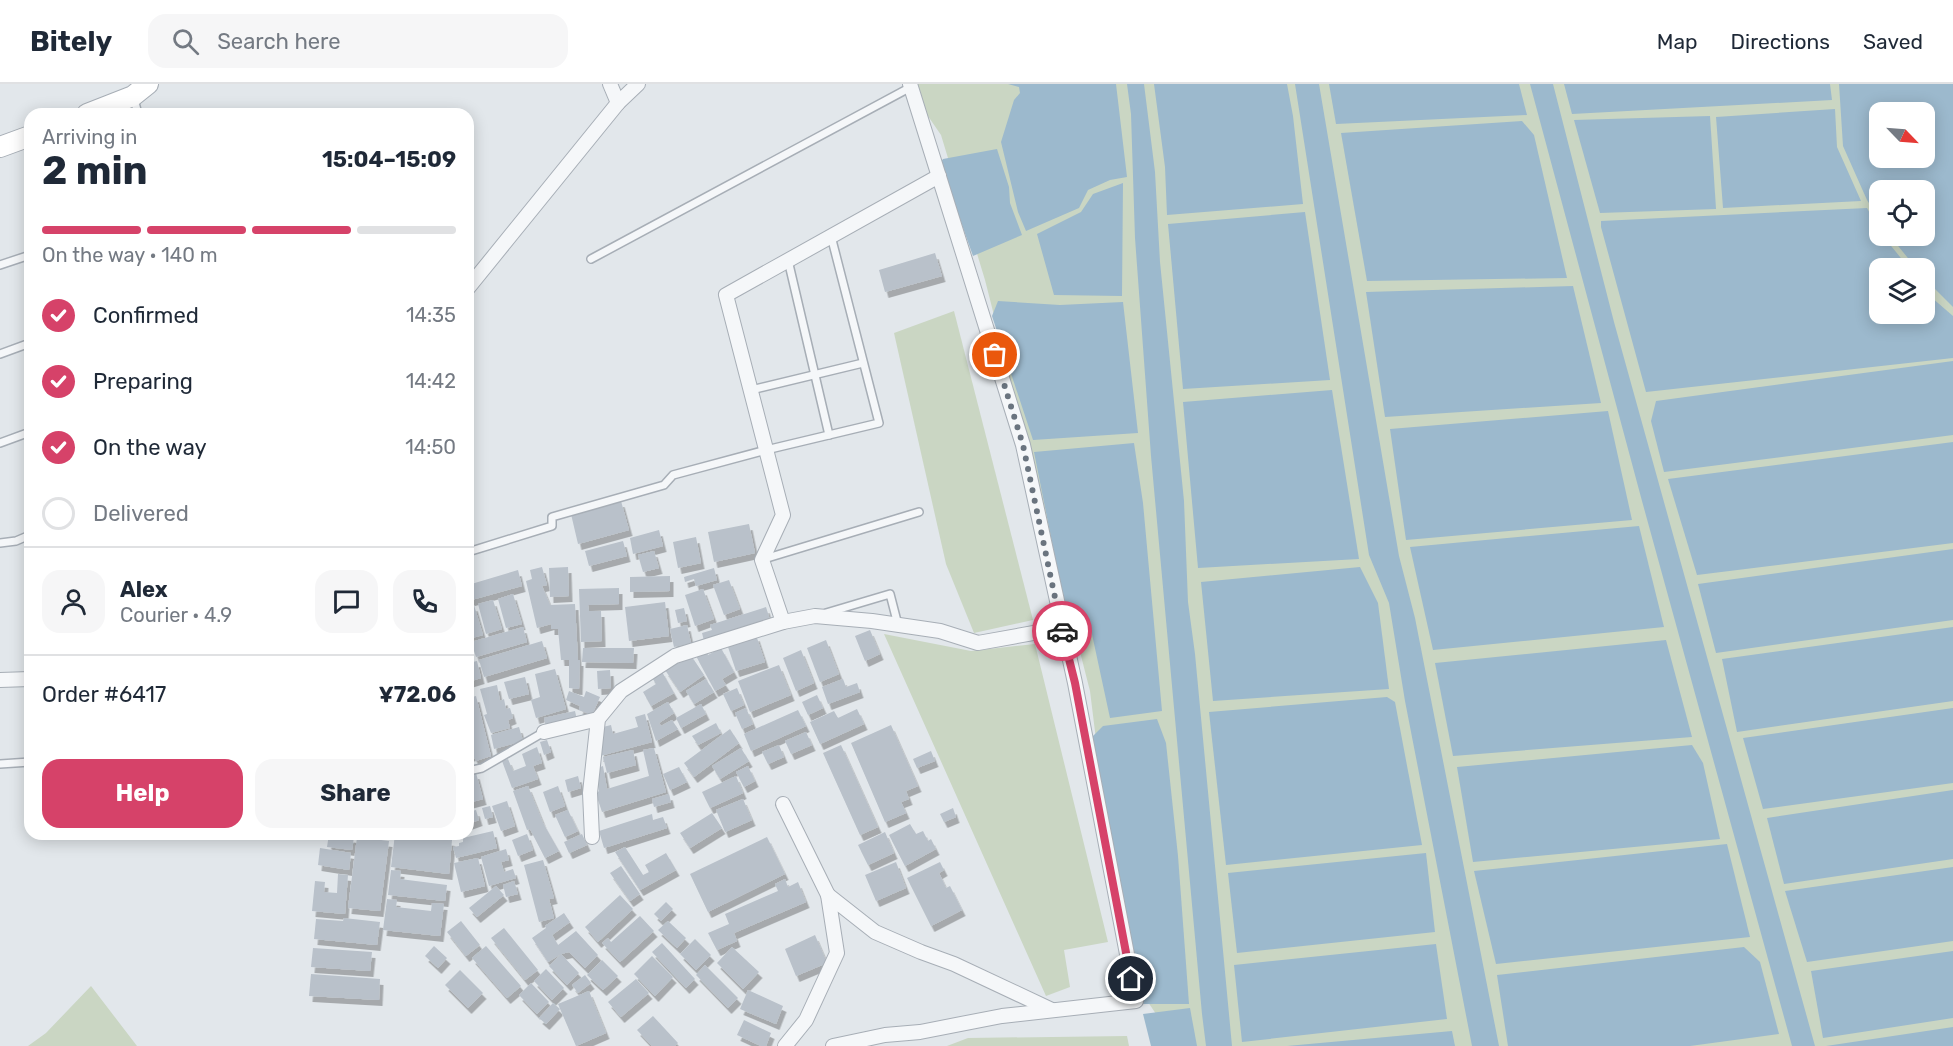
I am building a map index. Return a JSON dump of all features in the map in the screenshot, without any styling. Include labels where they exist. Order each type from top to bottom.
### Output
[{"type":"main road","points":[[107,108],[140,98]]},
{"type":"main road","points":[[0,147],[24,138]]},
{"type":"street","points":[[610,84],[618,103]]},
{"type":"street","points":[[474,281],[618,103],[638,84]]},
{"type":"street","points":[[833,1046],[980,1020],[1136,1001],[1075,683],[1061,628],[1023,445],[911,85]]},
{"type":"street","points":[[783,622],[762,560],[783,515],[726,295],[939,176]]},
{"type":"street","points":[[592,837],[590,793],[598,719],[621,691],[675,656],[783,622],[814,616],[940,631],[978,643],[1061,628]]},
{"type":"street","points":[[0,680],[24,679]]},
{"type":"street","points":[[544,732],[598,719]]},
{"type":"street","points":[[783,804],[828,894],[837,953],[806,1020],[785,1046]]},
{"type":"street","points":[[828,894],[875,932],[954,964],[1054,1011]]},
{"type":"lane","points":[[591,259],[911,85]]},
{"type":"lane","points":[[474,550],[552,526],[552,518],[664,485],[673,475],[879,423],[831,236]]},
{"type":"lane","points":[[0,265],[24,257]]},
{"type":"lane","points":[[788,260],[829,435]]},
{"type":"lane","points":[[0,354],[24,345]]},
{"type":"lane","points":[[751,390],[863,363]]},
{"type":"lane","points":[[0,443],[24,434]]},
{"type":"lane","points":[[762,560],[919,512]]},
{"type":"lane","points":[[0,543],[24,538]]},
{"type":"lane","points":[[814,616],[890,594],[898,625]]},
{"type":"lane","points":[[474,770],[482,768],[544,732]]},
{"type":"lane","points":[[0,764],[24,762]]},
{"type":"green space","points":[[906,84],[1953,84],[1953,1046],[1165,1046],[1160,1020],[1124,966],[1090,691],[985,280],[941,135]]},
{"type":"green space","points":[[954,311],[1033,620],[974,633],[946,564],[894,333]]},
{"type":"green space","points":[[884,634],[971,651],[1035,644],[1108,942],[1064,950],[1070,987],[1046,996]]},
{"type":"green space","points":[[91,986],[137,1046],[28,1046],[46,1033]]},
{"type":"green space","points":[[1127,1036],[1129,1046],[947,1046],[968,1038]]},
{"type":"water","points":[[1008,84],[1116,84],[1127,177],[1110,180],[1088,190],[1079,208],[1026,231],[1018,212],[1001,142],[1014,100],[1020,93],[1019,87]]},
{"type":"water","points":[[1127,84],[1144,84],[1155,172],[1160,262],[1184,501],[1188,602],[1195,654],[1232,1046],[1206,1046],[1202,1014],[1151,456],[1135,238],[1131,114]]},
{"type":"water","points":[[1154,84],[1287,84],[1303,204],[1167,215],[1165,167]]},
{"type":"water","points":[[1295,84],[1319,84],[1399,556],[1415,618],[1499,1046],[1472,1046],[1405,701],[1389,603],[1369,555]]},
{"type":"water","points":[[1329,84],[1519,84],[1527,115],[1336,124]]},
{"type":"water","points":[[1530,84],[1553,84],[1614,322],[1815,1046],[1792,1046]]},
{"type":"water","points":[[1564,84],[1830,84],[1832,100],[1572,114]]},
{"type":"water","points":[[1839,84],[1953,84],[1953,307],[1935,289],[1935,258],[1908,258],[1898,246],[1935,246],[1935,180],[1869,180],[1869,203],[1843,146]]},
{"type":"water","points":[[1835,109],[1837,147],[1861,201],[1723,208],[1716,117]]},
{"type":"water","points":[[1710,116],[1716,209],[1600,213],[1574,120]]},
{"type":"water","points":[[1522,121],[1534,135],[1567,278],[1367,281],[1341,133]]},
{"type":"water","points":[[997,149],[1009,187],[1010,203],[1022,235],[973,256],[940,163],[943,159]]},
{"type":"water","points":[[1123,183],[1122,296],[1054,295],[1037,234],[1081,212],[1093,194]]},
{"type":"water","points":[[1867,208],[1869,212],[1869,246],[1891,246],[1901,258],[1869,258],[1869,324],[1935,324],[1935,300],[1953,316],[1953,358],[1646,392],[1601,221]]},
{"type":"water","points":[[1305,212],[1330,380],[1183,389],[1168,224]]},
{"type":"water","points":[[1573,286],[1601,403],[1385,417],[1366,292]]},
{"type":"water","points":[[998,301],[1060,305],[1123,302],[1138,433],[1033,440],[992,316]]},
{"type":"water","points":[[1953,361],[1953,435],[1664,472],[1651,421],[1656,401]]},
{"type":"water","points":[[1332,390],[1359,559],[1198,568],[1183,402]]},
{"type":"water","points":[[1608,411],[1632,520],[1406,540],[1390,429]]},
{"type":"water","points":[[1953,442],[1953,543],[1697,575],[1668,479]]},
{"type":"water","points":[[1134,443],[1143,503],[1162,711],[1110,718],[1090,625],[1069,627],[1034,452]]},
{"type":"water","points":[[1639,526],[1664,627],[1433,650],[1410,547]]},
{"type":"water","points":[[1953,549],[1953,620],[1716,653],[1698,584]]},
{"type":"water","points":[[1360,567],[1378,603],[1389,689],[1213,701],[1201,582]]},
{"type":"water","points":[[1953,627],[1953,701],[1737,732],[1722,659]]},
{"type":"water","points":[[1666,640],[1692,737],[1453,756],[1435,663]]},
{"type":"water","points":[[1387,697],[1395,702],[1422,845],[1226,865],[1209,712]]},
{"type":"water","points":[[1953,708],[1953,783],[1763,809],[1743,738]]},
{"type":"water","points":[[1157,719],[1166,743],[1178,856],[1189,1004],[1143,1004],[1092,737],[1103,726]]},
{"type":"water","points":[[1692,745],[1703,763],[1720,839],[1473,862],[1457,767]]},
{"type":"water","points":[[1953,790],[1953,859],[1784,884],[1767,818]]},
{"type":"water","points":[[1727,844],[1750,937],[1496,964],[1474,871]]},
{"type":"water","points":[[1426,853],[1435,932],[1237,953],[1228,873]]},
{"type":"water","points":[[1953,867],[1953,941],[1807,962],[1785,891]]},
{"type":"water","points":[[1436,944],[1447,1019],[1242,1042],[1234,965]]},
{"type":"water","points":[[1744,947],[1760,962],[1779,1034],[1690,1046],[1508,1046],[1497,975]]},
{"type":"water","points":[[1953,951],[1953,1018],[1823,1038],[1811,971]]},
{"type":"water","points":[[1190,1008],[1197,1046],[1151,1046],[1143,1014]]},
{"type":"water","points":[[1953,1027],[1953,1046],[1826,1046]]},
{"type":"water","points":[[1452,1031],[1455,1046],[1287,1046]]},
{"type":"building","points":[[935,253],[942,276],[885,292],[879,270]]},
{"type":"building","points":[[621,501],[629,530],[578,544],[571,514]]},
{"type":"building","points":[[749,524],[755,553],[714,562],[708,532]]},
{"type":"building","points":[[659,530],[663,546],[633,554],[630,538]]},
{"type":"building","points":[[696,537],[701,563],[678,568],[673,542]]},
{"type":"building","points":[[623,541],[627,556],[589,566],[585,551]]},
{"type":"building","points":[[654,551],[659,568],[643,572],[638,555]]},
{"type":"building","points":[[542,567],[547,585],[542,586],[550,605],[575,604],[578,660],[580,660],[579,689],[569,688],[569,660],[561,660],[558,629],[551,629],[551,624],[537,628],[526,581],[532,579],[530,570]]},
{"type":"building","points":[[568,567],[569,596],[550,597],[549,568]]},
{"type":"building","points":[[714,568],[717,580],[696,586],[694,579],[685,582],[684,577]]},
{"type":"building","points":[[518,570],[522,586],[474,599],[474,583]]},
{"type":"building","points":[[670,576],[670,591],[630,592],[630,577]]},
{"type":"building","points":[[729,580],[740,609],[724,615],[713,585]]},
{"type":"building","points":[[619,588],[619,604],[588,605],[589,611],[601,611],[602,641],[581,642],[579,589]]},
{"type":"building","points":[[703,589],[714,619],[695,626],[685,595]]},
{"type":"building","points":[[513,594],[522,624],[506,628],[498,599]]},
{"type":"building","points":[[493,600],[502,629],[486,634],[478,604]]},
{"type":"building","points":[[665,602],[669,636],[629,641],[625,607]]},
{"type":"building","points":[[474,605],[483,635],[474,637]]},
{"type":"building","points":[[766,607],[770,620],[704,641],[702,633],[712,630],[710,625]]},
{"type":"building","points":[[684,608],[687,621],[678,623],[675,610]]},
{"type":"building","points":[[687,625],[691,643],[674,647],[670,629]]},
{"type":"building","points":[[523,627],[527,642],[476,657],[474,641]]},
{"type":"building","points":[[870,630],[880,654],[865,661],[855,636]]},
{"type":"building","points":[[756,635],[765,662],[736,671],[727,644]]},
{"type":"building","points":[[826,640],[839,674],[820,682],[807,648]]},
{"type":"building","points":[[542,641],[547,658],[484,677],[479,660]]},
{"type":"building","points":[[583,648],[634,648],[633,663],[582,662]]},
{"type":"building","points":[[721,648],[734,672],[722,679],[726,685],[715,691],[696,656],[706,650],[708,655]]},
{"type":"building","points":[[801,650],[814,683],[796,691],[783,658]]},
{"type":"building","points":[[690,654],[704,675],[680,692],[665,670]]},
{"type":"building","points":[[477,661],[481,678],[474,680],[474,662]]},
{"type":"building","points":[[779,665],[791,695],[750,712],[738,681]]},
{"type":"building","points":[[555,669],[566,709],[536,718],[531,700],[540,697],[535,674]]},
{"type":"building","points":[[610,670],[611,688],[598,689],[597,671]]},
{"type":"building","points":[[661,670],[674,693],[651,706],[643,692],[656,684],[651,676]]},
{"type":"building","points":[[525,677],[529,694],[509,699],[504,682]]},
{"type":"building","points":[[706,679],[714,692],[694,704],[686,691]]},
{"type":"building","points":[[843,679],[846,687],[857,683],[860,692],[828,704],[822,687]]},
{"type":"building","points":[[497,685],[500,701],[504,699],[506,709],[510,708],[513,718],[508,720],[510,728],[491,733],[484,715],[487,714],[480,689]]},
{"type":"building","points":[[737,688],[744,705],[731,711],[723,694]]},
{"type":"building","points":[[569,691],[584,697],[586,691],[600,697],[592,715],[579,710],[580,706],[566,700]]},
{"type":"building","points":[[817,695],[823,708],[808,715],[802,702]]},
{"type":"building","points":[[474,696],[476,696],[491,756],[476,761],[474,757]]},
{"type":"building","points":[[668,702],[674,713],[659,723],[661,726],[672,720],[678,729],[656,741],[647,714]]},
{"type":"building","points":[[701,704],[706,714],[681,728],[676,718]]},
{"type":"building","points":[[746,708],[753,724],[742,729],[735,713]]},
{"type":"building","points":[[857,709],[864,724],[820,744],[810,722],[834,711],[838,718]]},
{"type":"building","points":[[798,710],[806,726],[751,751],[744,734]]},
{"type":"building","points":[[575,711],[577,720],[546,727],[544,718]]},
{"type":"building","points":[[645,714],[652,742],[600,756],[601,736],[604,735],[603,727],[611,725],[613,734],[638,727],[635,717]]},
{"type":"building","points":[[716,723],[721,733],[698,745],[692,736]]},
{"type":"building","points":[[891,725],[918,786],[906,791],[909,799],[901,802],[906,813],[885,822],[851,743]]},
{"type":"building","points":[[519,727],[523,741],[494,749],[491,735]]},
{"type":"building","points":[[730,729],[739,743],[694,777],[684,763]]},
{"type":"building","points":[[806,732],[812,745],[791,754],[785,741]]},
{"type":"building","points":[[547,740],[551,752],[544,755],[540,742]]},
{"type":"building","points":[[779,745],[784,757],[768,764],[762,752]]},
{"type":"building","points":[[841,745],[878,827],[860,835],[823,753]]},
{"type":"building","points":[[537,747],[542,763],[533,766],[538,779],[512,788],[502,761],[508,759],[513,771],[526,766],[522,754]]},
{"type":"building","points":[[654,748],[666,792],[602,812],[596,794],[599,791],[595,769],[603,766],[607,789],[649,776],[643,750]]},
{"type":"building","points":[[741,748],[749,761],[720,779],[712,766]]},
{"type":"building","points":[[633,750],[636,765],[607,773],[603,757]]},
{"type":"building","points":[[931,751],[935,761],[917,768],[913,759]]},
{"type":"building","points":[[748,766],[755,781],[744,787],[736,772]]},
{"type":"building","points":[[679,767],[687,782],[670,790],[663,774]]},
{"type":"building","points":[[476,773],[483,799],[474,801],[474,774]]},
{"type":"building","points":[[578,776],[581,788],[568,792],[565,780]]},
{"type":"building","points":[[736,776],[743,793],[710,808],[702,792]]},
{"type":"building","points":[[528,786],[543,823],[559,851],[545,858],[530,829],[527,830],[513,791]]},
{"type":"building","points":[[558,786],[565,806],[550,812],[543,792]]},
{"type":"building","points":[[669,794],[671,802],[654,807],[652,799]]},
{"type":"building","points":[[743,799],[752,820],[725,832],[716,810]]},
{"type":"building","points":[[507,801],[515,826],[501,831],[492,806]]},
{"type":"building","points":[[490,806],[493,817],[485,819],[482,808]]},
{"type":"building","points":[[953,808],[956,817],[944,822],[940,814]]},
{"type":"building","points":[[474,810],[476,810],[479,820],[474,822]]},
{"type":"building","points":[[568,810],[578,831],[565,837],[555,815]]},
{"type":"building","points":[[712,813],[722,828],[690,848],[680,833]]},
{"type":"building","points":[[652,814],[653,820],[663,817],[667,828],[604,848],[599,831]]},
{"type":"building","points":[[910,824],[916,834],[923,831],[928,841],[931,839],[936,849],[905,866],[889,835]]},
{"type":"building","points":[[493,831],[497,848],[456,858],[453,847],[459,846],[463,840],[474,840],[474,835]]},
{"type":"building","points":[[885,832],[894,853],[868,865],[858,845]]},
{"type":"building","points":[[527,834],[533,850],[518,856],[512,840]]},
{"type":"building","points":[[582,834],[587,845],[569,853],[564,842]]},
{"type":"building","points":[[767,837],[785,874],[708,912],[690,874]]},
{"type":"building","points":[[328,840],[354,840],[352,850],[327,847]]},
{"type":"building","points":[[357,840],[389,841],[380,911],[348,908]]},
{"type":"building","points":[[394,840],[452,840],[449,874],[391,867]]},
{"type":"building","points":[[625,847],[643,875],[649,872],[645,865],[666,853],[676,870],[640,890],[615,852]]},
{"type":"building","points":[[320,848],[351,853],[349,870],[318,865]]},
{"type":"building","points":[[506,849],[509,860],[501,862],[504,872],[513,869],[516,878],[489,886],[481,857]]},
{"type":"building","points":[[478,858],[485,886],[461,892],[454,863]]},
{"type":"building","points":[[543,860],[554,898],[549,899],[554,918],[539,922],[524,865]]},
{"type":"building","points":[[896,862],[906,888],[876,901],[865,875]]},
{"type":"building","points":[[940,862],[944,870],[939,873],[946,888],[950,886],[962,910],[931,926],[907,878]]},
{"type":"building","points":[[621,866],[640,894],[630,901],[610,873]]},
{"type":"building","points":[[391,870],[401,871],[400,879],[447,885],[445,901],[388,895]]},
{"type":"building","points":[[338,874],[348,875],[345,914],[312,911],[315,881],[325,882],[324,892],[337,893]]},
{"type":"building","points":[[785,879],[788,887],[798,882],[806,902],[734,933],[737,941],[717,950],[708,933],[729,924],[725,914],[778,891],[775,884]]},
{"type":"building","points":[[514,881],[518,894],[506,897],[503,885]]},
{"type":"building","points":[[496,886],[504,895],[477,917],[469,908]]},
{"type":"building","points":[[620,895],[633,909],[598,942],[585,927]]},
{"type":"building","points":[[387,899],[397,900],[396,907],[431,911],[432,903],[444,904],[440,936],[383,930]]},
{"type":"building","points":[[666,902],[673,909],[661,921],[654,914]]},
{"type":"building","points":[[564,913],[570,922],[552,935],[558,945],[576,931],[598,955],[585,968],[569,952],[548,962],[532,938]]},
{"type":"building","points":[[640,916],[654,931],[620,962],[602,943],[608,938],[611,942]]},
{"type":"building","points":[[344,918],[380,922],[377,945],[314,939],[316,919],[343,921]]},
{"type":"building","points":[[461,921],[480,945],[466,956],[447,932]]},
{"type":"building","points":[[668,921],[686,938],[677,948],[658,930]]},
{"type":"building","points":[[504,928],[538,970],[525,980],[491,938]]},
{"type":"building","points":[[815,935],[827,963],[796,976],[785,949]]},
{"type":"building","points":[[695,939],[711,955],[696,970],[680,954]]},
{"type":"building","points":[[662,943],[695,979],[686,988],[652,952]]},
{"type":"building","points":[[434,946],[447,958],[438,968],[425,956]]},
{"type":"building","points":[[486,946],[521,986],[507,998],[472,958]]},
{"type":"building","points":[[732,947],[759,972],[743,989],[717,963]]},
{"type":"building","points":[[313,948],[372,952],[370,971],[311,967]]},
{"type":"building","points":[[561,954],[579,973],[567,985],[549,966]]},
{"type":"building","points":[[652,956],[673,977],[655,996],[634,974]]},
{"type":"building","points":[[602,960],[618,976],[603,990],[587,975]]},
{"type":"building","points":[[705,965],[738,998],[728,1008],[696,975]]},
{"type":"building","points":[[546,969],[564,988],[552,1000],[534,981]]},
{"type":"building","points":[[460,970],[483,993],[468,1008],[445,985]]},
{"type":"building","points":[[311,974],[380,979],[379,1000],[309,996]]},
{"type":"building","points":[[585,975],[591,983],[578,993],[572,985]]},
{"type":"building","points":[[636,979],[649,993],[621,1017],[608,1002]]},
{"type":"building","points":[[531,983],[549,1002],[537,1014],[519,995]]},
{"type":"building","points":[[748,990],[783,1006],[776,1024],[740,1009]]},
{"type":"building","points":[[589,991],[606,1033],[576,1046],[558,1004]]},
{"type":"building","points":[[553,1003],[560,1009],[546,1024],[539,1018]]},
{"type":"building","points":[[653,1016],[678,1043],[675,1046],[652,1046],[637,1030]]},
{"type":"building","points":[[744,1020],[771,1033],[766,1046],[737,1035]]},
{"type":"way so far","points":[[995,355],[1023,445],[1062,631]]},
{"type":"route","points":[[1062,631],[1075,683],[1131,979]]}]
